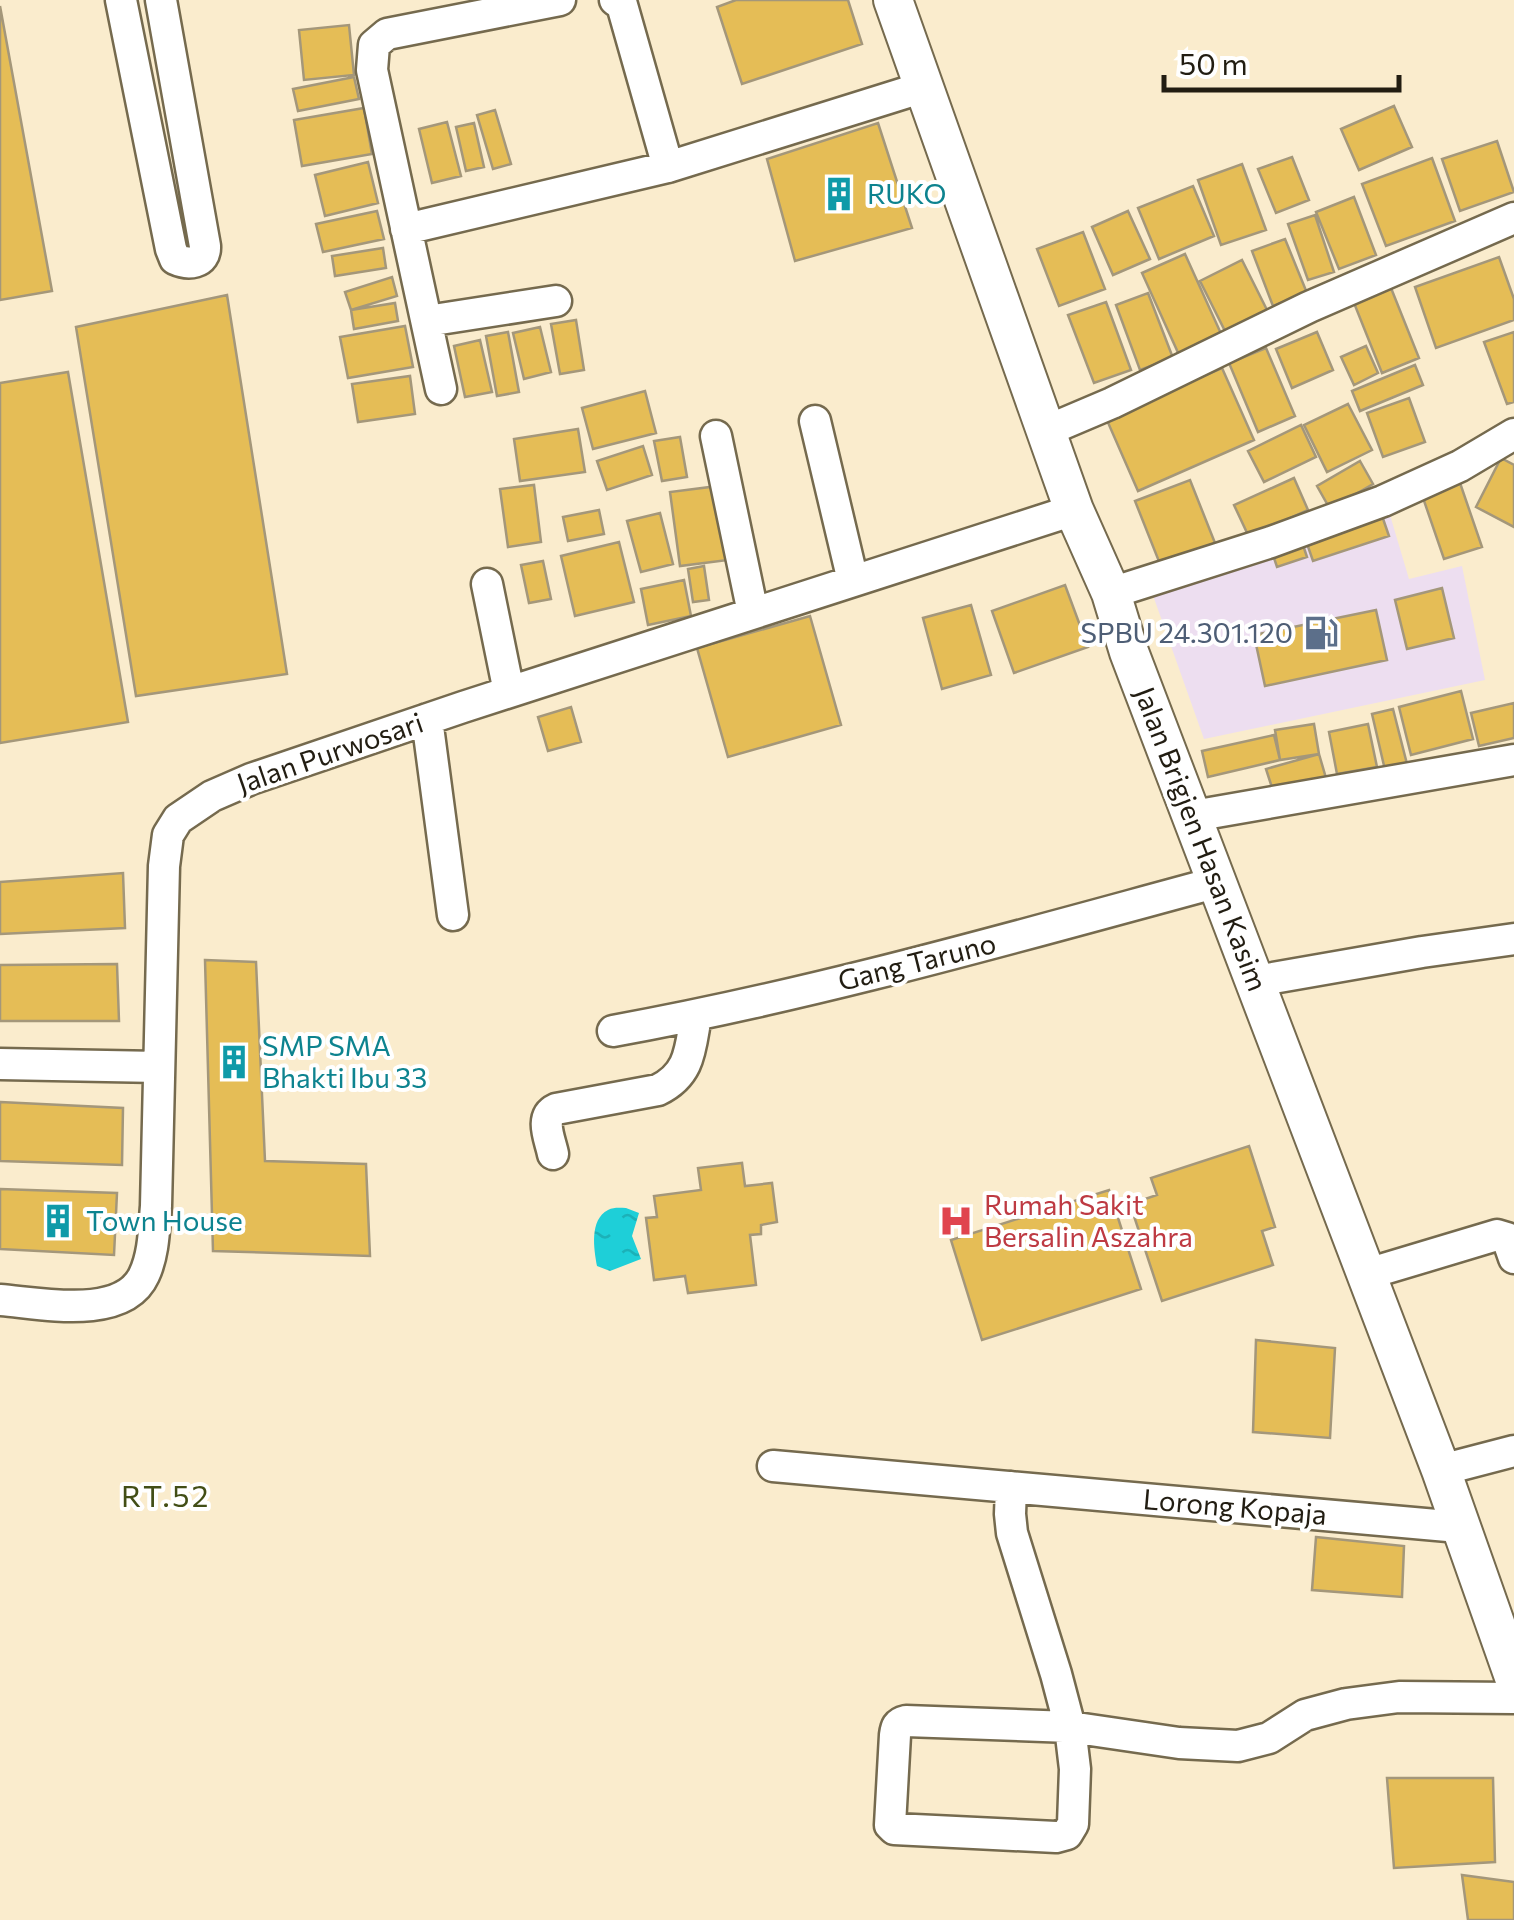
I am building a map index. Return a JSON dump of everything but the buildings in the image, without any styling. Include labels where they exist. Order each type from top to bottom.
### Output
[{"type":"street","points":[[121,0],[171,248],[176,259],[194,262],[206,253],[206,246],[161,0]]},
{"type":"street","points":[[441,389],[372,70],[374,45],[386,34],[560,0]]},
{"type":"street","points":[[616,0],[622,5],[668,166]]},
{"type":"street","name":"Jalan Brigjen Hasan Kasim","points":[[893,0],[1074,510],[1112,593],[1129,652],[1441,1470],[1514,1677]]},
{"type":"street","points":[[135,69],[172,64]]},
{"type":"street","points":[[406,228],[668,166],[924,87]]},
{"type":"street","points":[[1046,431],[1112,403],[1309,306],[1514,218]]},
{"type":"street","points":[[429,332],[556,300]]},
{"type":"street","points":[[815,420],[854,581]]},
{"type":"street","points":[[1112,593],[1272,542],[1383,501],[1460,466],[1514,434]]},
{"type":"street","points":[[716,436],[753,614]]},
{"type":"street","name":"Jalan Purwosari","points":[[0,1300],[86,1307],[112,1301],[144,1277],[156,1206],[164,866],[168,835],[178,819],[212,796],[251,778],[1074,510]]},
{"type":"street","points":[[487,584],[510,692]]},
{"type":"street","points":[[427,719],[453,915]]},
{"type":"street","points":[[1192,816],[1514,760]]},
{"type":"street","name":"Gang Taruno","points":[[613,1031],[696,1016],[941,956],[1218,882]]},
{"type":"street","points":[[1256,982],[1514,938]]},
{"type":"street","points":[[553,1154],[546,1119],[549,1112],[658,1090],[672,1083],[687,1061],[696,1016]]},
{"type":"street","points":[[0,1064],[159,1068]]},
{"type":"street","points":[[1367,1274],[1498,1234],[1507,1238],[1514,1258]]},
{"type":"street","points":[[1441,1470],[1514,1452]]},
{"type":"street","name":"Lorong Kopaja","points":[[773,1466],[1460,1527]]},
{"type":"street","points":[[1011,1487],[1012,1533],[1070,1727],[1075,1769],[1074,1819],[1068,1834],[1056,1838],[894,1830],[890,1825],[895,1735],[900,1722],[1070,1727],[1179,1743],[1238,1746],[1259,1742],[1306,1716],[1361,1702],[1399,1697],[1514,1698]]},
{"type":"shaded area","name":"SPBU 24.301.120","points":[[1387,505],[1409,579],[1462,566],[1485,680],[1204,739],[1150,587]]},
{"type":"water","points":[[626,1208],[639,1213],[632,1236],[641,1259],[610,1271],[597,1266],[595,1228],[608,1210]]},
{"type":"place","name":"RUKO","points":[[839,194]]},
{"type":"place","name":"SPBU 24.301.120","points":[[1321,633]]},
{"type":"place","name":"SMP SMA Bhakti Ibu 33","points":[[234,1062]]},
{"type":"place","name":"Town House","points":[[58,1221]]},
{"type":"place","name":"Rumah Sakit Bersalin Aszahra","points":[[956,1221]]},
{"type":"district","name":"RT.52","points":[[166,1497]]}]
